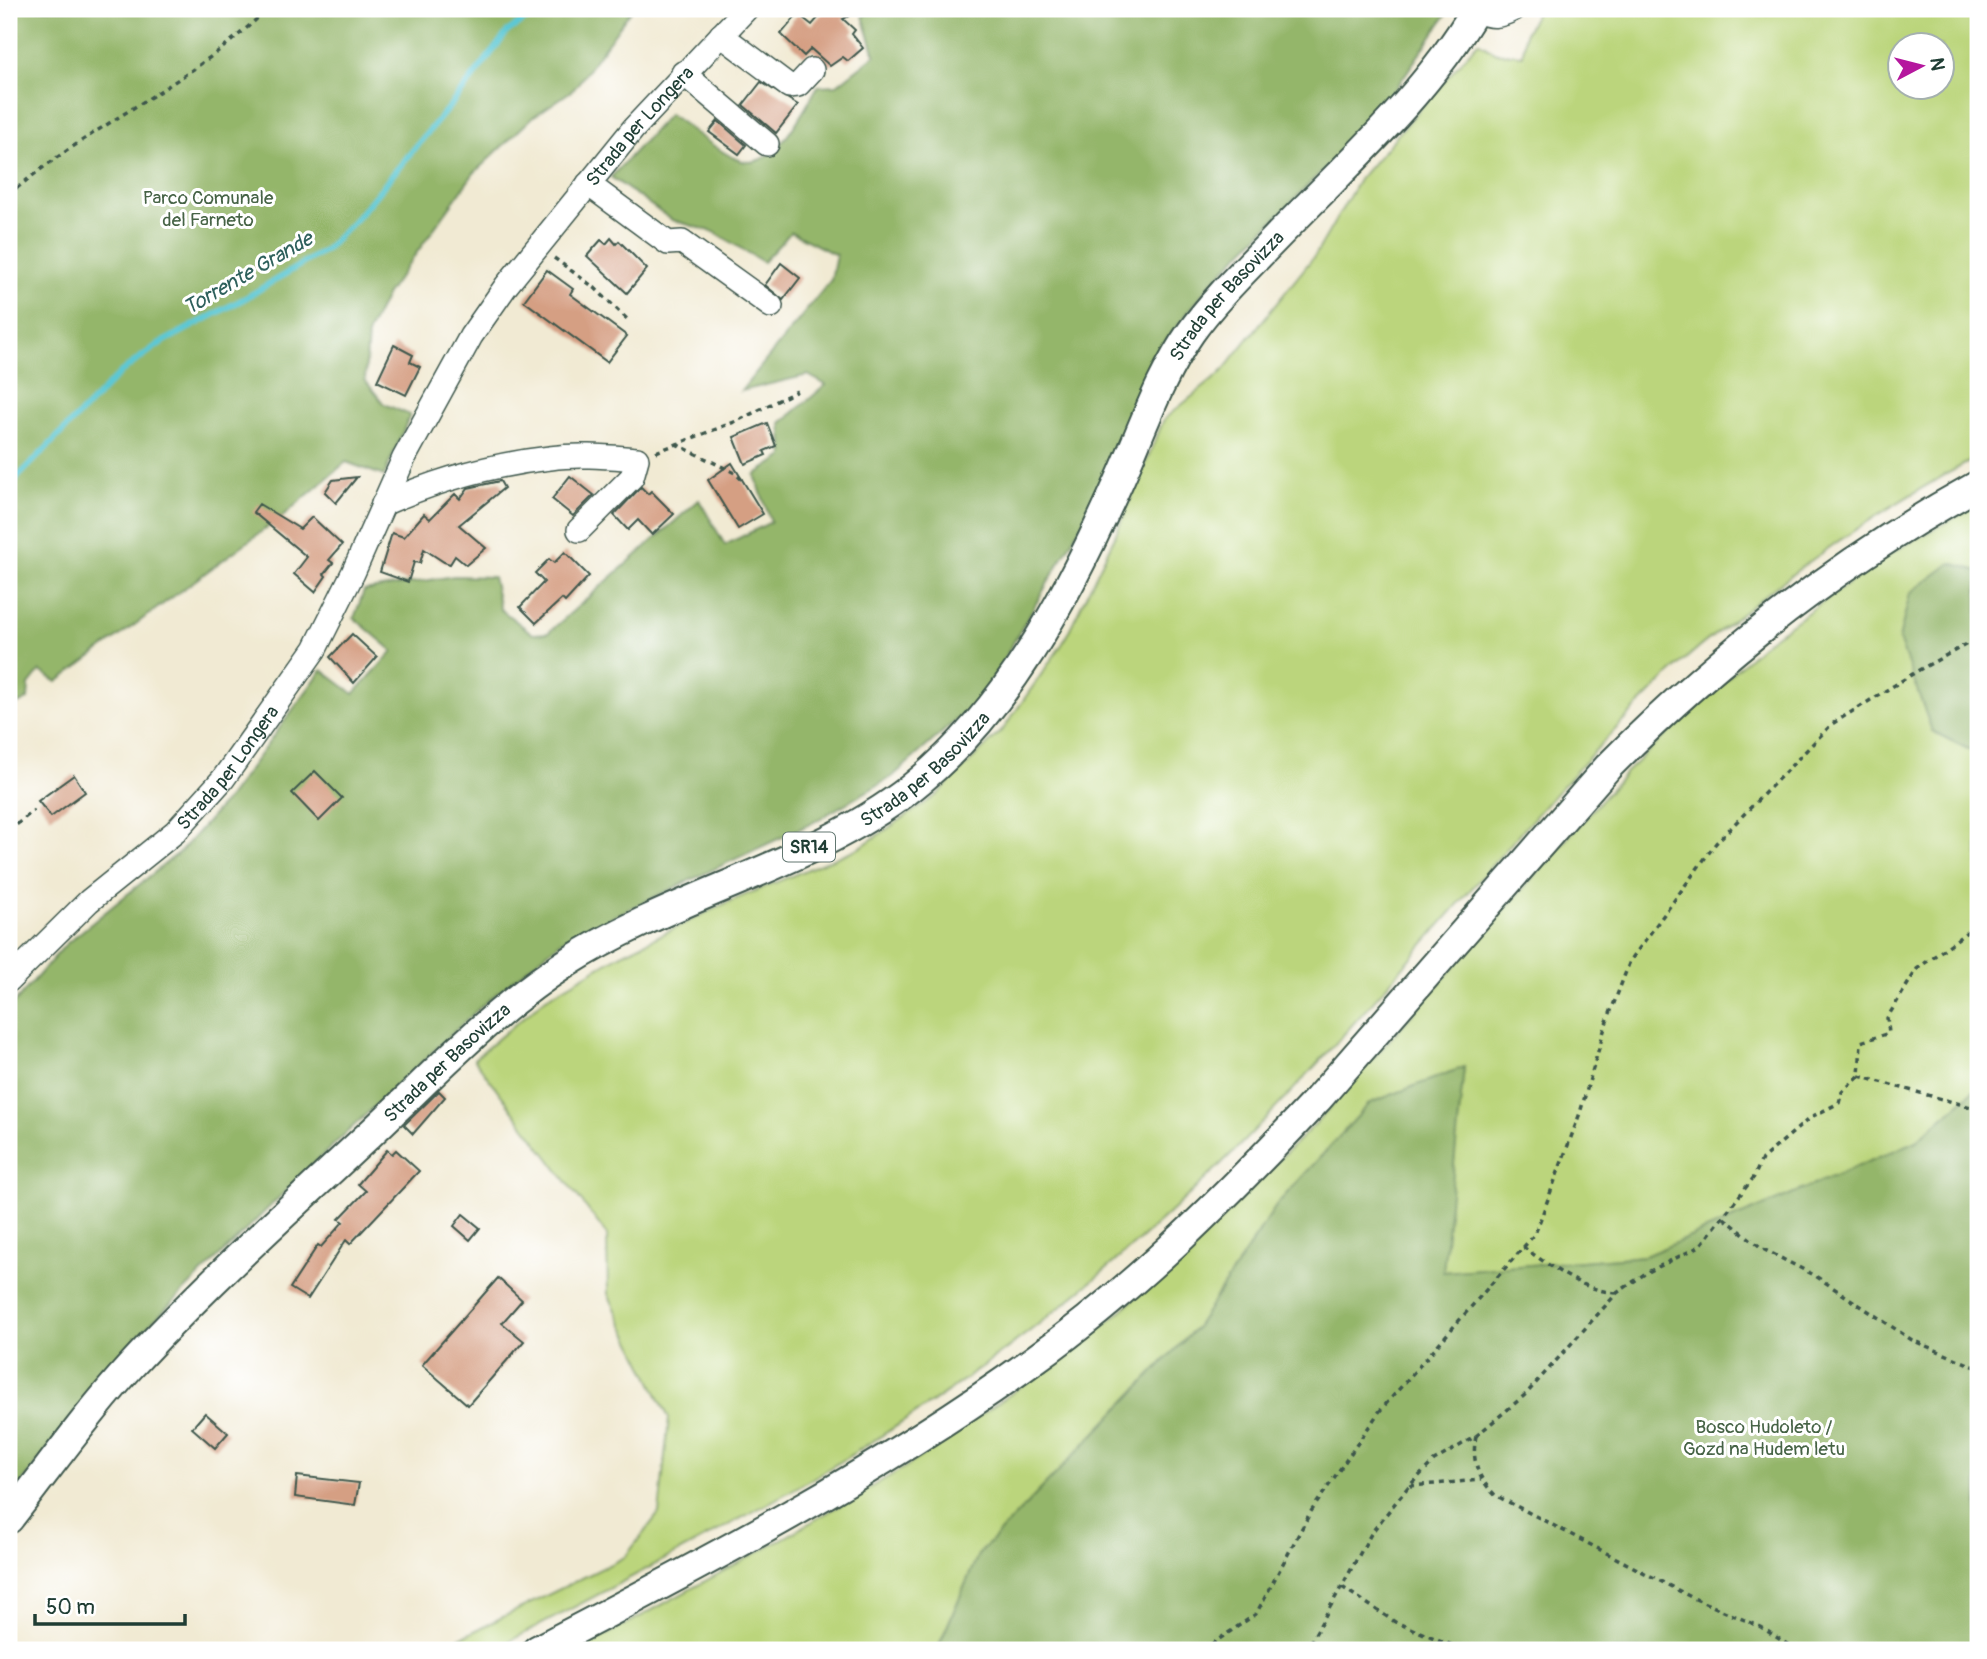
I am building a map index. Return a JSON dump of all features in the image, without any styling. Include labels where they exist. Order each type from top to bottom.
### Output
[{"type":"main road","name":"Strada per Basovizza","points":[[9,1519],[127,1370],[166,1330],[464,1045],[531,987],[629,928],[850,827],[911,788],[947,755],[985,714],[1056,611],[1109,503],[1163,380],[1195,327],[1233,282],[1403,104],[1460,36],[1476,10]]},
{"type":"main road","points":[[537,1650],[840,1487],[1036,1359],[1133,1281],[1273,1147],[1318,1099],[1571,808],[1650,724],[1780,612],[1855,559],[1978,485]]},
{"type":"street","name":"Strada per Longera","points":[[9,980],[89,901],[175,832],[223,779],[315,649],[336,610],[404,458],[471,336],[588,184],[683,73],[746,9]]},
{"type":"street","name":"Strada per Basovizza","points":[[1476,10],[1487,16],[1500,17],[1514,9]]},
{"type":"street","points":[[722,35],[789,86],[798,85],[812,70]]},
{"type":"street","points":[[683,73],[767,144]]},
{"type":"street","points":[[588,184],[668,243],[682,242],[771,306]]},
{"type":"street","points":[[383,504],[426,485],[521,463],[580,456],[637,459],[632,477],[579,530]]},
{"type":"path","points":[[9,195],[85,137],[182,79],[243,33],[267,9]]},
{"type":"path","points":[[538,246],[595,288],[627,319]]},
{"type":"path","points":[[637,459],[759,411],[797,391]]},
{"type":"path","points":[[676,444],[735,473],[743,481]]},
{"type":"path","points":[[1203,1650],[1214,1648],[1256,1614],[1310,1513],[1379,1412],[1535,1234],[1549,1202],[1606,1024],[1630,961],[1716,843],[1832,724],[1919,670],[1978,638]]},
{"type":"path","points":[[9,831],[34,810]]},
{"type":"path","points":[[1303,1650],[1310,1643],[1372,1532],[1408,1487],[1434,1461],[1476,1436],[1526,1394],[1617,1293],[1646,1273],[1700,1246],[1754,1177],[1762,1159],[1811,1118],[1839,1103],[1842,1092],[1859,1076],[1863,1057],[1861,1042],[1888,1033],[1887,1018],[1917,969],[1971,929],[1978,928]]},
{"type":"path","points":[[1859,1076],[1978,1109]]},
{"type":"path","points":[[1724,1218],[1763,1250],[1814,1275],[1912,1340],[1978,1368]]},
{"type":"path","points":[[1523,1247],[1550,1266],[1600,1292],[1617,1293]]},
{"type":"path","points":[[1476,1436],[1472,1453],[1481,1480],[1495,1496],[1691,1597],[1761,1627],[1796,1650]]},
{"type":"path","points":[[1408,1487],[1481,1480]]},
{"type":"path","points":[[1342,1587],[1395,1622],[1464,1650]]},
{"type":"path","points":[[1214,1648],[1220,1650]]},
{"type":"green space","name":"Parco Comunale del Farneto","points":[[9,9],[632,9],[574,89],[533,117],[474,173],[387,294],[368,332],[365,380],[384,404],[410,415],[384,476],[346,462],[284,515],[57,682],[40,671],[29,685],[28,699],[9,708]]},
{"type":"green space","points":[[877,9],[1450,9],[1377,116],[1211,283],[1164,343],[1098,496],[982,697],[892,777],[810,824],[563,940],[486,1002],[312,1165],[119,1355],[9,1500],[9,1009],[66,944],[182,850],[228,798],[322,670],[354,694],[393,651],[354,618],[364,591],[454,576],[493,577],[500,609],[533,634],[548,633],[699,500],[725,545],[771,522],[755,475],[784,456],[781,423],[826,385],[808,375],[741,391],[831,280],[836,255],[791,232],[763,262],[714,232],[672,220],[611,177],[669,114],[736,159],[750,162],[775,150],[796,124],[818,86],[837,85],[875,55],[863,16]]},
{"type":"green space","points":[[1538,9],[1978,9],[1978,457],[1887,509],[1829,548],[1686,659],[1615,729],[1554,795],[1318,1063],[1256,1128],[1149,1232],[1057,1310],[910,1417],[769,1503],[493,1650],[436,1650],[625,1557],[659,1513],[669,1418],[608,1294],[607,1235],[474,1059],[546,998],[620,955],[726,903],[859,848],[937,795],[1004,728],[1063,643],[1115,536],[1164,419],[1220,374],[1316,254],[1360,178],[1478,42],[1497,53],[1523,55],[1525,34]]},
{"type":"green space","points":[[1978,505],[1978,571],[1951,564],[1932,731],[1978,754],[1978,1087],[1915,1142],[1645,1256],[1442,1272],[1464,1068],[1370,1103],[1278,1203],[1195,1329],[978,1555],[937,1650],[579,1650],[784,1538],[907,1466],[1085,1342],[1167,1270],[1317,1122],[1625,773],[1767,641],[1895,551]]},
{"type":"green space","points":[[1951,563],[1978,571],[1978,754],[1932,731],[1899,639],[1910,593]]},
{"type":"green space","name":"Bosco Hudoleto / Gozd na Hudem letu","points":[[1464,1067],[1443,1272],[1645,1256],[1915,1142],[1978,1087],[1978,1650],[937,1650],[978,1555],[1195,1329],[1278,1203],[1370,1103]]},
{"type":"building","points":[[826,9],[862,9],[843,19],[855,30],[852,34],[863,48],[848,61],[843,57],[830,66],[811,49],[804,56],[781,34],[798,14],[812,25]]},
{"type":"building","points":[[761,82],[798,105],[776,133],[743,105]]},
{"type":"building","points":[[718,121],[746,145],[739,154],[709,132]]},
{"type":"building","points":[[611,238],[616,244],[619,241],[647,269],[627,293],[587,256],[601,240],[606,244]]},
{"type":"building","points":[[781,263],[800,278],[783,300],[765,285]]},
{"type":"building","points":[[547,270],[573,289],[570,294],[627,336],[607,362],[524,301]]},
{"type":"building","points":[[394,345],[413,355],[410,362],[420,367],[406,395],[377,381]]},
{"type":"building","points":[[767,423],[776,446],[764,451],[766,455],[745,464],[734,437]]},
{"type":"building","points":[[732,463],[763,514],[738,529],[708,480]]},
{"type":"building","points":[[570,476],[594,495],[573,516],[552,499]]},
{"type":"building","points":[[357,477],[336,503],[325,492],[333,480]]},
{"type":"building","points":[[500,481],[504,488],[459,525],[486,548],[466,565],[455,556],[450,564],[444,562],[424,549],[420,563],[414,562],[408,582],[380,572],[392,533],[404,537],[424,514],[430,519],[455,494],[460,499],[468,488]]},
{"type":"building","points":[[641,487],[648,494],[651,491],[674,514],[652,535],[638,520],[628,530],[614,515]]},
{"type":"building","points":[[259,504],[300,529],[312,517],[342,545],[329,560],[333,563],[315,592],[294,574],[307,557],[253,512]]},
{"type":"building","points":[[565,552],[589,576],[565,602],[562,599],[536,623],[520,607],[544,582],[535,573],[549,559],[554,563]]},
{"type":"building","points":[[352,634],[377,657],[354,683],[330,657]]},
{"type":"building","points":[[315,771],[342,798],[319,821],[292,793]]},
{"type":"building","points":[[74,775],[85,792],[51,817],[38,801]]},
{"type":"building","points":[[439,1091],[445,1097],[413,1134],[404,1125]]},
{"type":"building","points":[[387,1150],[392,1154],[396,1150],[419,1171],[350,1244],[346,1240],[308,1299],[290,1288],[318,1245],[321,1247],[343,1222],[339,1219],[366,1191],[358,1184]]},
{"type":"building","points":[[463,1214],[480,1228],[470,1240],[454,1226]]},
{"type":"building","points":[[498,1278],[522,1300],[502,1323],[524,1341],[468,1405],[422,1365]]},
{"type":"building","points":[[205,1413],[228,1433],[215,1448],[192,1428]]},
{"type":"building","points":[[297,1476],[359,1483],[355,1505],[295,1497]]},
{"type":"waterway","name":"Torrente Grande","points":[[9,486],[121,372],[159,344],[247,297],[325,250],[354,221],[468,84],[508,31],[542,9]]}]
